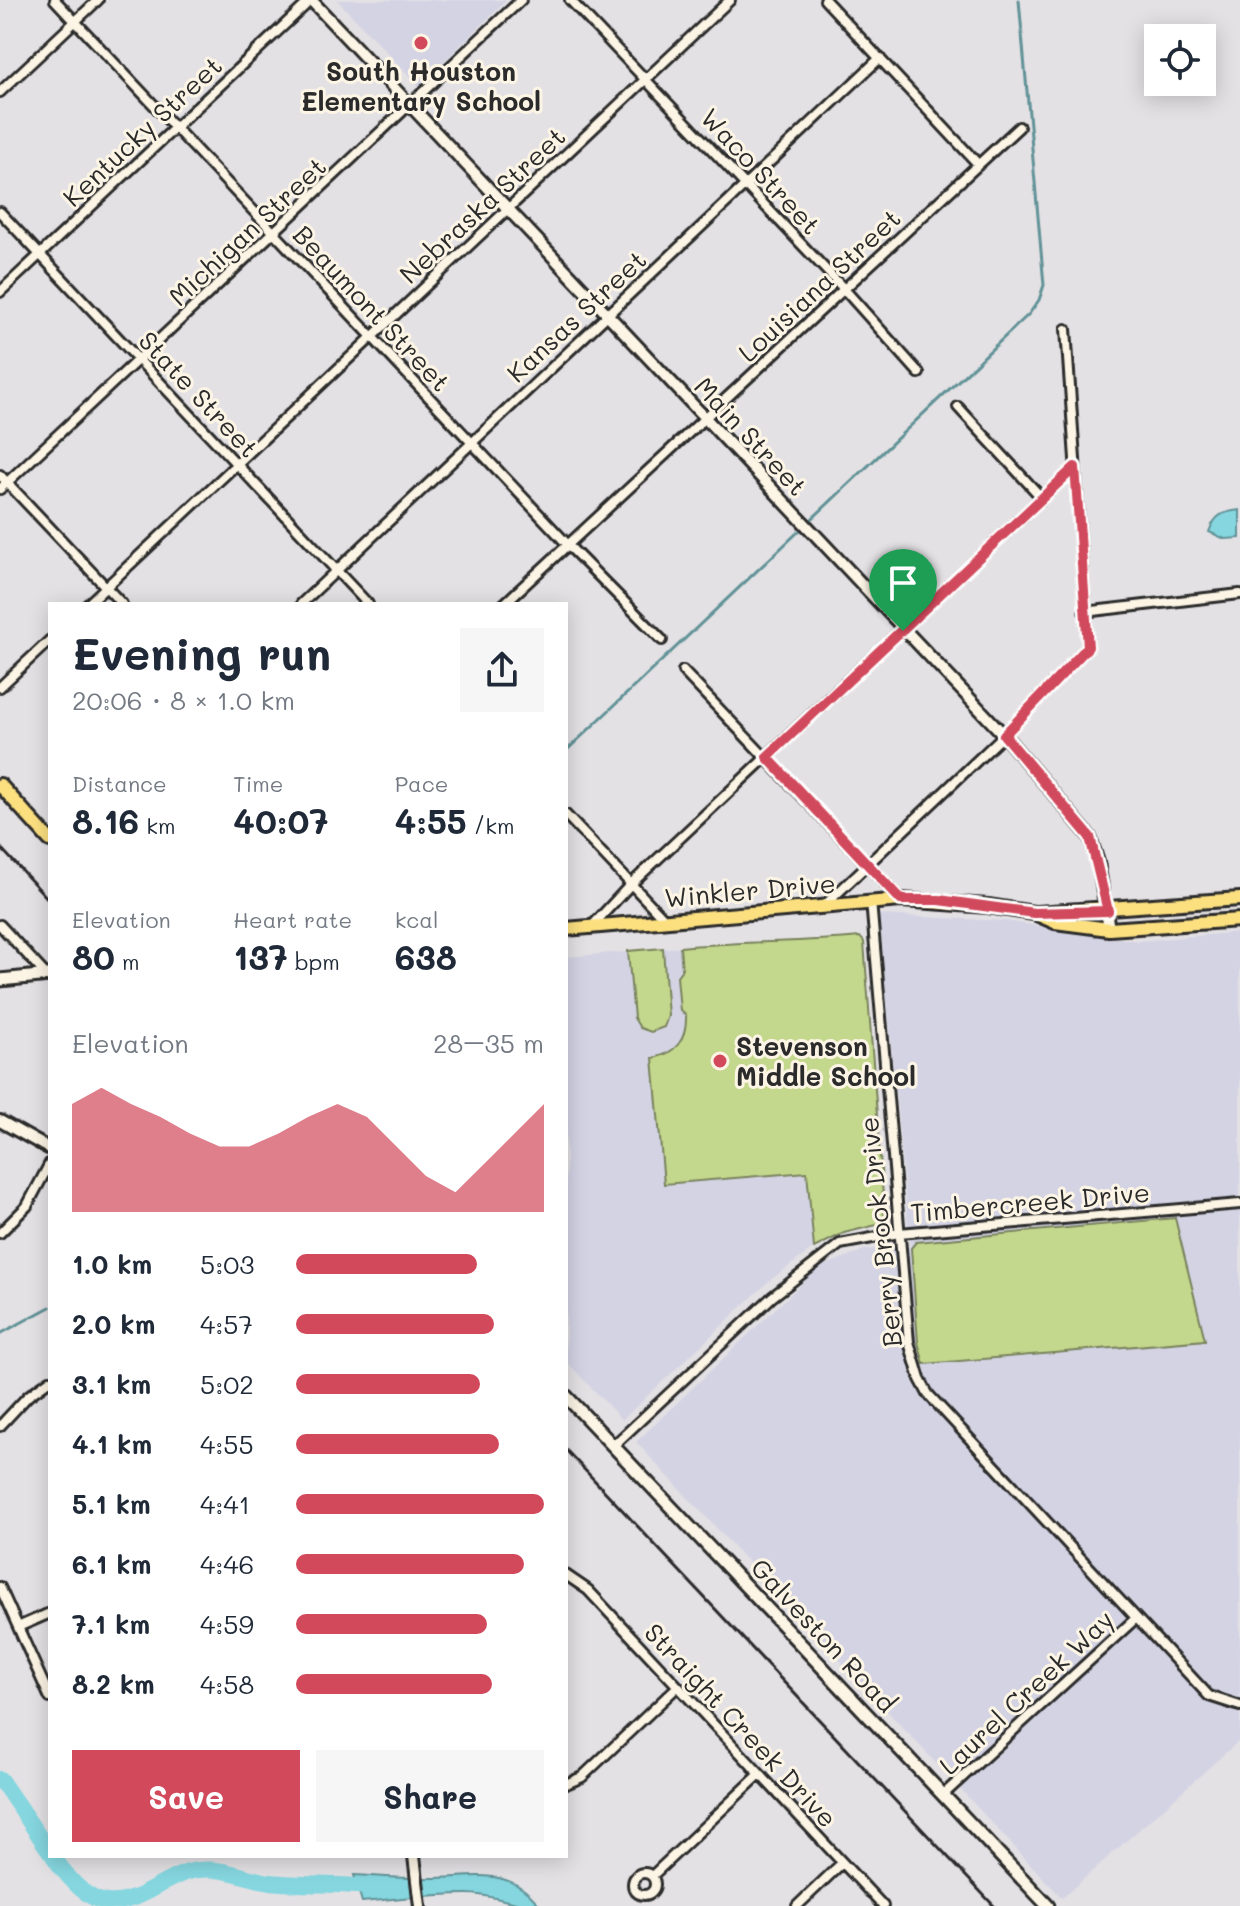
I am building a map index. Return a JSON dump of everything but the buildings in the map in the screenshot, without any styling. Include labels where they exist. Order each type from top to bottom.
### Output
[{"type":"main road","points":[[0,785],[48,838]]},
{"type":"main road","name":"Winkler Drive","points":[[568,929],[871,901],[939,900],[1034,913],[1108,911],[1240,899]]},
{"type":"main road","name":"Winkler Drive","points":[[1034,913],[1055,922],[1109,929],[1240,920]]},
{"type":"main road","points":[[0,980],[48,975]]},
{"type":"main road","name":"Galveston Road","points":[[568,1398],[1048,1906]]},
{"type":"street","name":"Beaumont Street","points":[[55,0],[471,443],[662,640]]},
{"type":"street","points":[[0,92],[98,0]]},
{"type":"street","name":"Main Street","points":[[311,0],[1004,735],[1090,837],[1108,911],[1109,929]]},
{"type":"street","name":"Kentucky Street","points":[[0,292],[311,0]]},
{"type":"street","name":"Michigan Street","points":[[4,486],[521,0]]},
{"type":"street","name":"Waco Street","points":[[570,0],[844,289],[919,373]]},
{"type":"street","name":"Nebraska Street","points":[[90,602],[730,0]]},
{"type":"street","points":[[825,0],[978,164]]},
{"type":"street","name":"Kansas Street","points":[[303,602],[880,58]]},
{"type":"street","name":"Louisiana Street","points":[[506,602],[1019,127]]},
{"type":"street","name":"State Street","points":[[0,212],[366,602]]},
{"type":"street","points":[[826,904],[1004,735],[1088,647],[1066,329]]},
{"type":"street","points":[[958,407],[1041,497]]},
{"type":"street","points":[[591,927],[631,884],[1075,467]]},
{"type":"street","points":[[0,475],[4,486],[120,602]]},
{"type":"street","points":[[1084,612],[1240,594]]},
{"type":"street","points":[[0,687],[48,642]]},
{"type":"street","points":[[683,671],[901,900]]},
{"type":"street","points":[[568,817],[665,920]]},
{"type":"street","name":"Berry Brook Drive","points":[[871,901],[909,1342],[920,1379],[928,1394],[1209,1696],[1240,1706]]},
{"type":"street","points":[[0,925],[48,975]]},
{"type":"street","points":[[0,1121],[48,1148]]},
{"type":"street","points":[[0,1233],[27,1206],[48,1167]]},
{"type":"street","name":"Timbercreek Drive","points":[[613,1446],[819,1257],[848,1242],[899,1233],[1240,1204]]},
{"type":"street","points":[[0,1426],[28,1396],[48,1381]]},
{"type":"street","name":"Straight Creek Drive","points":[[568,1576],[588,1590],[883,1906]]},
{"type":"street","points":[[0,1587],[48,1694]]},
{"type":"street","points":[[18,1627],[48,1614]]},
{"type":"street","name":"Laurel Creek Way","points":[[944,1794],[1135,1619]]},
{"type":"street","points":[[568,1783],[582,1777],[677,1687]]},
{"type":"street","points":[[652,1876],[760,1774]]},
{"type":"street","points":[[414,1860],[420,1906]]},
{"type":"street","points":[[797,1906],[842,1863]]},
{"type":"shaded area","name":"South Houston Elementary School","points":[[337,0],[507,0],[419,86]]},
{"type":"shaded area","points":[[879,915],[1006,921],[1138,941],[1240,932],[1240,1740],[1062,1898],[636,1442],[818,1268],[864,1250],[910,1247]]},
{"type":"shaded area","name":"Stevenson Middle School","points":[[860,937],[864,942],[807,1172],[814,1248],[769,1281],[622,1420],[568,1363],[568,957],[738,942],[783,944]]},
{"type":"green space","name":"Stevenson Middle School","points":[[860,937],[864,942],[885,1223],[844,1233],[814,1248],[807,1172],[664,1184],[653,1058],[674,1049],[685,1031],[686,1015],[680,1011],[677,976],[682,969],[680,947]]},
{"type":"green space","points":[[663,948],[668,1016],[664,1027],[651,1032],[640,1028],[634,1018],[628,951]]},
{"type":"green space","points":[[1175,1218],[1205,1340],[924,1364],[918,1342],[911,1248],[916,1242]]},
{"type":"water","points":[[1240,510],[1240,538],[1225,539],[1209,532],[1220,515]]},
{"type":"water","points":[[354,1875],[503,1879],[516,1884],[540,1906],[467,1894],[362,1902]]},
{"type":"waterway","points":[[568,749],[1029,314],[1039,300],[1044,285],[1019,0]]},
{"type":"waterway","points":[[0,1334],[48,1308]]},
{"type":"waterway","points":[[0,1779],[48,1849]]},
{"type":"waterway","points":[[55,1858],[83,1891],[107,1902],[130,1899],[187,1872],[199,1870],[226,1872],[271,1882],[375,1888]]},
{"type":"railway","points":[[0,847],[48,899]]},
{"type":"railway","points":[[568,1452],[994,1906]]},
{"type":"place","name":"South Houston Elementary School","points":[[421,43]]},
{"type":"place","name":"Stevenson Middle School","points":[[720,1061]]},
{"type":"route","points":[[1075,467],[1088,647],[1004,735],[1082,823],[1096,849],[1108,911],[1034,913],[939,900],[901,900],[767,757],[903,631],[1075,467]]}]
